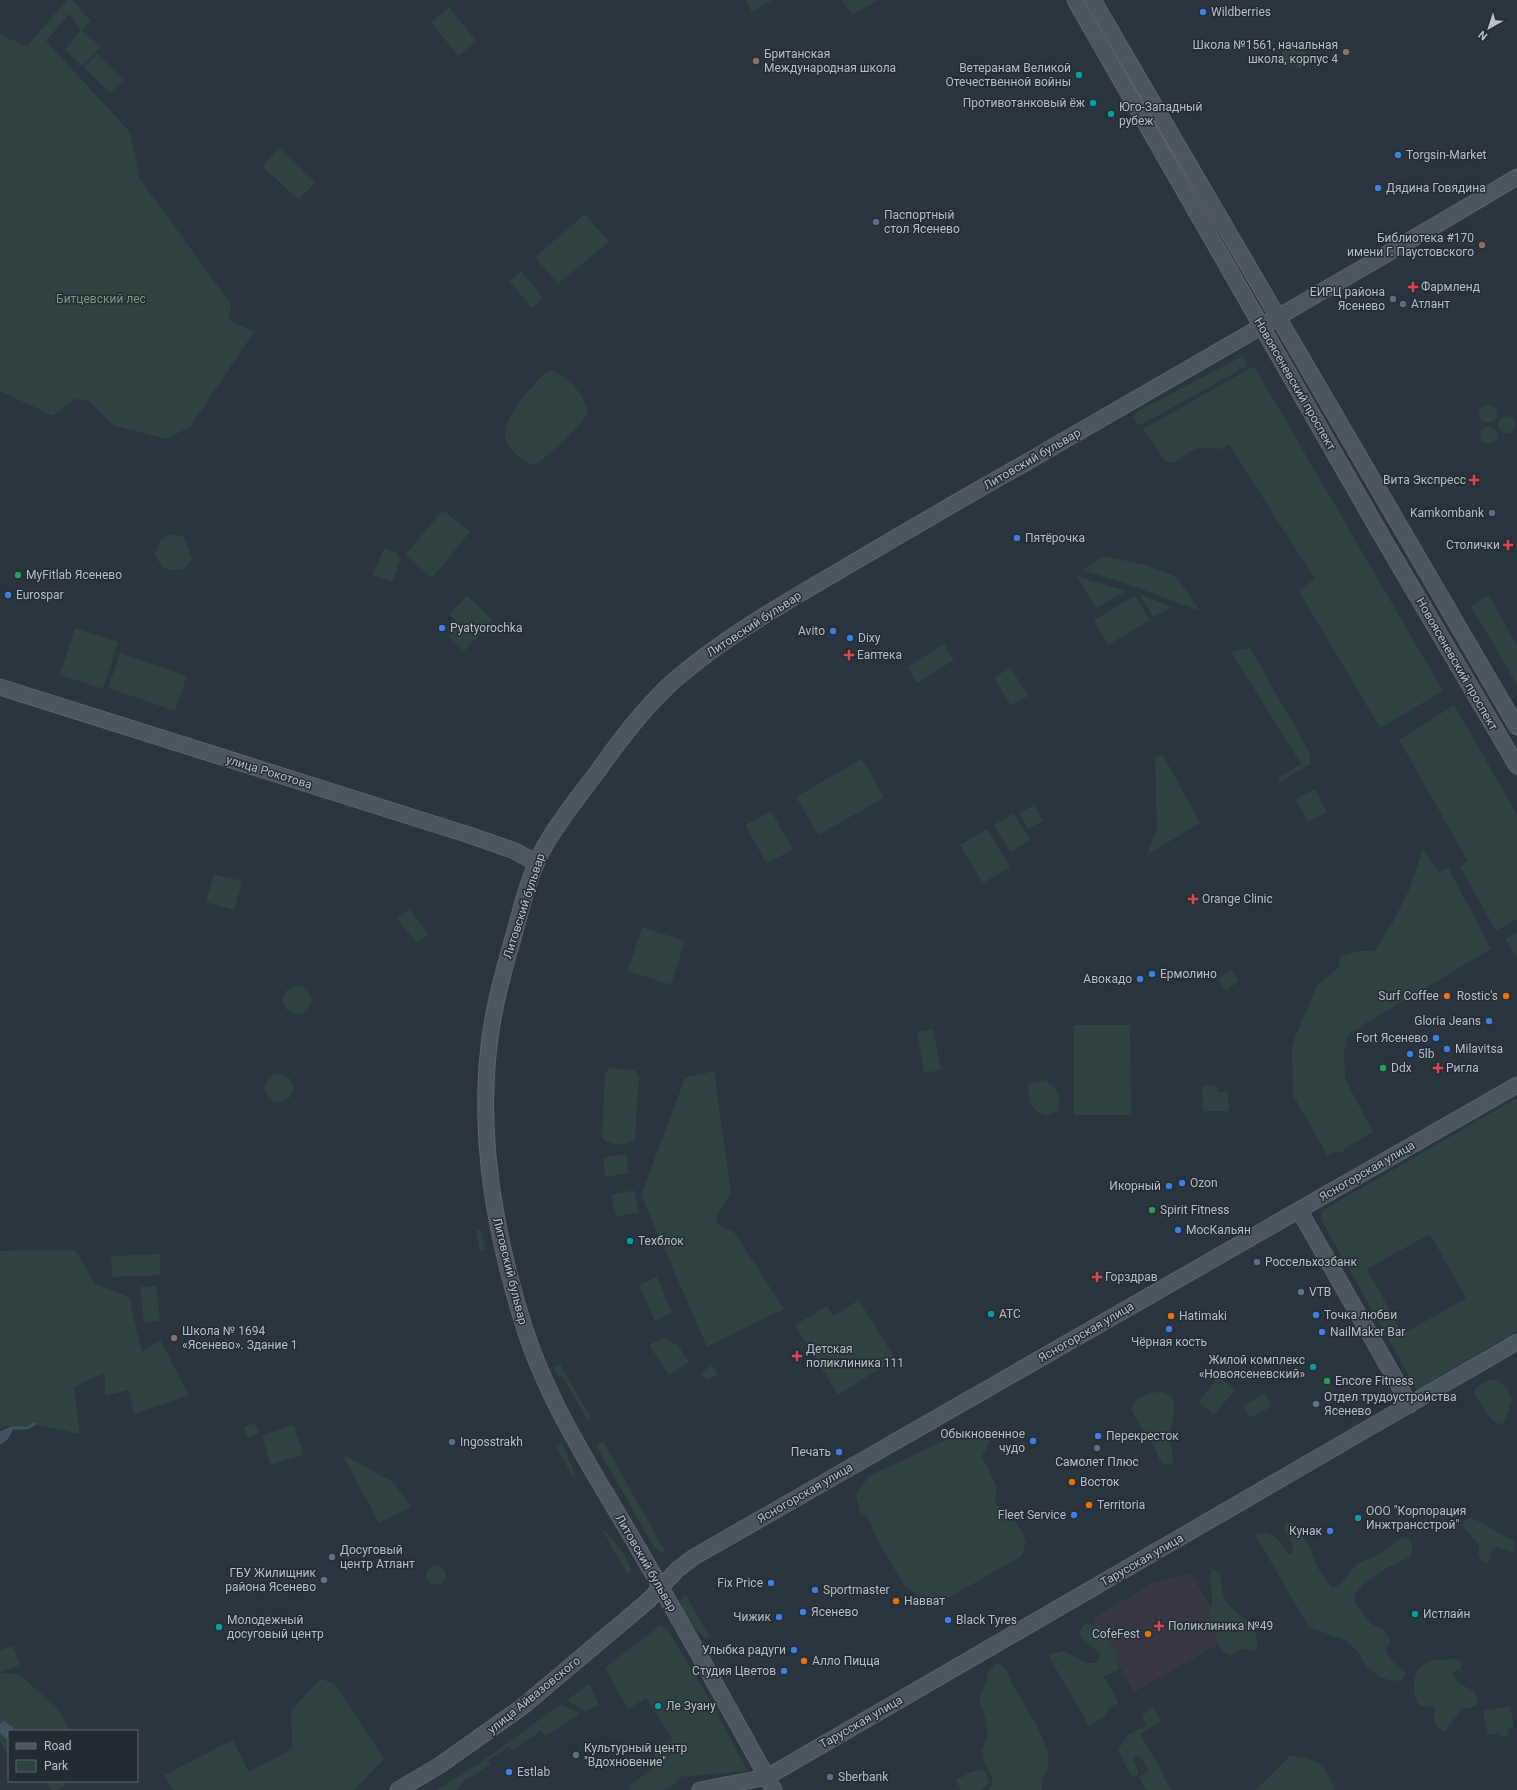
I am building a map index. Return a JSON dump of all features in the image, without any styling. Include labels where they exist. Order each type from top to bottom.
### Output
[{"type":"main road","name":"Новоясеневский проспект","points":[[1075,0],[1380,533],[1517,766]]},
{"type":"main road","name":"Новоясеневский проспект","points":[[1094,0],[1517,727]]},
{"type":"main road","name":"Литовский бульвар","points":[[774,1790],[577,1442],[545,1380],[523,1325],[504,1256],[497,1224],[489,1166],[485,1110],[488,1050],[497,999],[520,912],[536,863],[543,848],[628,731],[672,683],[724,641],[903,532],[1262,326],[1517,177]]},
{"type":"main road","name":"улица Рокотова","points":[[0,687],[516,850],[536,863]]},
{"type":"main road","name":"Ясногорская улица","points":[[661,1588],[677,1570],[694,1557],[1517,1085]]},
{"type":"main road","points":[[1299,1210],[1410,1405]]},
{"type":"main road","name":"Тарусская улица","points":[[767,1777],[1517,1342]]},
{"type":"main road","name":"улица Айвазовского","points":[[398,1790],[440,1765],[522,1708],[649,1600],[661,1588]]},
{"type":"main road","points":[[700,1790],[767,1777]]},
{"type":"shaded area","name":"Поликлиника №49","points":[[1191,1573],[1225,1633],[1221,1643],[1134,1692],[1093,1619],[1154,1582]]},
{"type":"green space","name":"Битцевский лес","points":[[67,0],[72,0],[91,21],[82,30],[101,47],[83,66],[64,50],[81,30],[69,14],[46,41],[130,132],[140,179],[231,304],[229,320],[254,332],[190,427],[166,439],[113,425],[88,400],[75,399],[53,416],[0,391],[0,35],[27,46]]},
{"type":"green space","points":[[745,0],[772,0],[752,12]]},
{"type":"green space","points":[[842,0],[878,0],[852,15]]},
{"type":"green space","points":[[449,7],[476,41],[458,56],[431,22]]},
{"type":"green space","points":[[1285,44],[1307,51],[1301,69],[1279,62]]},
{"type":"green space","points":[[97,54],[123,80],[110,93],[84,67]]},
{"type":"green space","points":[[279,148],[315,182],[299,200],[262,166]]},
{"type":"green space","points":[[585,214],[609,242],[558,284],[535,257]]},
{"type":"green space","points":[[521,271],[543,298],[532,308],[509,281]]},
{"type":"green space","points":[[1243,356],[1247,366],[1139,426],[1133,417],[1136,412]]},
{"type":"green space","points":[[1254,366],[1443,691],[1380,728],[1299,591],[1315,579],[1229,445],[1218,449],[1196,449],[1175,463],[1165,461],[1143,429]]},
{"type":"green space","points":[[548,371],[561,375],[574,386],[583,399],[588,412],[572,432],[556,448],[535,465],[529,464],[519,458],[512,450],[505,437],[505,429],[520,401],[535,383]]},
{"type":"green space","points":[[1488,405],[1494,408],[1497,414],[1494,420],[1488,423],[1482,420],[1479,414],[1482,408]]},
{"type":"green space","points":[[1507,416],[1513,419],[1516,425],[1513,431],[1507,434],[1501,431],[1498,425],[1501,419]]},
{"type":"green space","points":[[1489,426],[1495,429],[1498,435],[1495,441],[1489,444],[1483,441],[1480,435],[1483,429]]},
{"type":"green space","points":[[443,510],[470,532],[432,578],[405,555]]},
{"type":"green space","points":[[171,534],[184,537],[192,559],[184,569],[168,570],[162,566],[155,553],[160,541]]},
{"type":"green space","points":[[384,548],[396,553],[400,560],[392,582],[373,575]]},
{"type":"green space","points":[[1104,556],[1145,565],[1177,577],[1200,611],[1122,582],[1082,570]]},
{"type":"green space","points":[[1076,576],[1126,591],[1096,608]]},
{"type":"green space","points":[[1139,594],[1172,607],[1153,617]]},
{"type":"green space","points":[[467,596],[493,620],[464,651],[448,636],[460,625],[449,614]]},
{"type":"green space","points":[[1135,596],[1150,620],[1108,645],[1094,620]]},
{"type":"green space","points":[[1489,596],[1517,645],[1517,685],[1471,606]]},
{"type":"green space","points":[[75,628],[118,642],[103,689],[60,675]]},
{"type":"green space","points":[[944,644],[954,660],[917,683],[907,667]]},
{"type":"green space","points":[[1250,648],[1310,753],[1310,764],[1280,782],[1278,778],[1301,764],[1231,652]]},
{"type":"green space","points":[[120,653],[187,676],[175,711],[108,688]]},
{"type":"green space","points":[[1011,668],[1028,696],[1011,706],[994,677]]},
{"type":"green space","points":[[1454,705],[1517,814],[1517,919],[1496,931],[1460,867],[1468,861],[1399,740]]},
{"type":"green space","points":[[1163,755],[1200,823],[1147,855],[1157,829],[1155,757]]},
{"type":"green space","points":[[862,759],[884,798],[818,835],[796,797]]},
{"type":"green space","points":[[1315,789],[1327,812],[1308,822],[1296,799]]},
{"type":"green space","points":[[1034,805],[1043,821],[1028,829],[1019,813]]},
{"type":"green space","points":[[771,811],[793,849],[767,864],[745,825]]},
{"type":"green space","points":[[1014,813],[1030,840],[1010,852],[994,825]]},
{"type":"green space","points":[[987,829],[1010,867],[983,883],[960,845]]},
{"type":"green space","points":[[1423,849],[1439,872],[1448,867],[1491,949],[1348,1035],[1344,1053],[1345,1079],[1373,1132],[1347,1147],[1341,1153],[1336,1152],[1327,1155],[1293,1095],[1292,1045],[1317,985],[1339,967],[1340,956],[1358,951],[1374,951],[1393,922],[1409,890]]},
{"type":"green space","points":[[214,874],[242,881],[234,910],[206,902]]},
{"type":"green space","points":[[409,909],[429,934],[417,943],[397,919]]},
{"type":"green space","points":[[642,927],[685,941],[671,985],[628,971]]},
{"type":"green space","points":[[1517,932],[1517,957],[1505,939]]},
{"type":"green space","points":[[1231,970],[1239,981],[1226,991],[1218,979]]},
{"type":"green space","points":[[297,986],[307,990],[311,1000],[307,1010],[297,1014],[287,1010],[283,1000],[287,990]]},
{"type":"green space","points":[[1074,1025],[1130,1025],[1131,1115],[1074,1115]]},
{"type":"green space","points":[[933,1029],[941,1070],[924,1073],[917,1032]]},
{"type":"green space","points":[[611,1068],[634,1070],[639,1076],[635,1140],[622,1144],[609,1143],[602,1138],[605,1073]]},
{"type":"green space","points":[[714,1071],[731,1193],[716,1217],[718,1224],[734,1232],[784,1309],[707,1347],[641,1195],[685,1078]]},
{"type":"green space","points":[[279,1074],[289,1078],[293,1088],[289,1098],[279,1102],[269,1098],[265,1088],[269,1078]]},
{"type":"green space","points":[[1044,1080],[1056,1090],[1059,1096],[1058,1111],[1046,1116],[1033,1108],[1029,1096],[1028,1084]]},
{"type":"green space","points":[[1217,1085],[1218,1092],[1228,1092],[1229,1111],[1203,1111],[1202,1086]]},
{"type":"green space","points":[[1517,1098],[1517,1331],[1417,1390],[1322,1221],[1321,1215],[1323,1210]],"holes":[[[1430,1234],[1466,1298],[1403,1334],[1367,1269]]]},
{"type":"green space","points":[[626,1154],[629,1173],[605,1177],[603,1158]]},
{"type":"green space","points":[[634,1190],[639,1212],[616,1217],[611,1195]]},
{"type":"green space","points":[[475,1228],[481,1231],[485,1250],[480,1251]]},
{"type":"green space","points":[[75,1250],[95,1284],[129,1297],[142,1352],[160,1340],[189,1395],[134,1414],[128,1390],[105,1396],[105,1373],[74,1387],[80,1434],[34,1424],[18,1428],[12,1426],[3,1427],[0,1429],[0,1251]]},
{"type":"green space","points":[[160,1254],[160,1275],[112,1277],[111,1256]]},
{"type":"green space","points":[[657,1277],[672,1313],[655,1321],[639,1285]]},
{"type":"green space","points":[[156,1286],[160,1321],[144,1323],[140,1287]]},
{"type":"green space","points":[[859,1300],[895,1359],[838,1395],[795,1325],[827,1306],[833,1316]]},
{"type":"green space","points":[[662,1338],[678,1345],[689,1362],[669,1375],[649,1345]]},
{"type":"green space","points":[[560,1364],[591,1418],[587,1420],[562,1375],[558,1377],[554,1370],[555,1367]]},
{"type":"green space","points":[[712,1365],[718,1374],[707,1381],[701,1373]]},
{"type":"green space","points":[[1219,1376],[1235,1390],[1214,1415],[1198,1402]]},
{"type":"green space","points":[[1496,1379],[1507,1388],[1512,1399],[1505,1421],[1500,1425],[1489,1416],[1474,1392],[1483,1383]]},
{"type":"green space","points":[[1162,1392],[1169,1395],[1173,1399],[1174,1405],[1170,1439],[1174,1461],[1170,1465],[1164,1464],[1159,1459],[1155,1448],[1131,1409],[1139,1398],[1153,1393]]},
{"type":"green space","points":[[1265,1393],[1272,1406],[1250,1418],[1243,1406]]},
{"type":"green space","points":[[255,1423],[259,1433],[247,1438],[244,1427]]},
{"type":"green space","points":[[294,1425],[303,1455],[270,1465],[262,1435]]},
{"type":"green space","points":[[976,1430],[986,1431],[989,1438],[988,1444],[982,1456],[997,1488],[995,1501],[1006,1519],[1016,1522],[1026,1541],[1022,1556],[950,1597],[944,1597],[932,1608],[924,1605],[918,1595],[904,1585],[880,1545],[868,1518],[860,1512],[856,1495],[869,1476],[948,1439],[960,1439]]},
{"type":"green space","points":[[603,1441],[665,1551],[661,1553],[654,1547],[596,1445]]},
{"type":"green space","points":[[562,1443],[575,1475],[573,1477],[556,1447]]},
{"type":"green space","points":[[342,1454],[393,1482],[411,1507],[379,1523]]},
{"type":"green space","points":[[1469,1518],[1474,1519],[1514,1541],[1515,1549],[1512,1552],[1497,1547],[1491,1551],[1489,1561],[1487,1563],[1481,1560],[1478,1554],[1479,1545],[1462,1524]]},
{"type":"green space","points":[[1286,1523],[1293,1523],[1310,1548],[1320,1572],[1331,1587],[1340,1584],[1357,1564],[1383,1552],[1401,1538],[1404,1537],[1411,1541],[1413,1550],[1410,1557],[1387,1568],[1363,1585],[1354,1596],[1356,1603],[1365,1616],[1373,1625],[1383,1629],[1391,1642],[1386,1648],[1388,1656],[1405,1673],[1401,1680],[1393,1681],[1379,1677],[1366,1666],[1359,1653],[1347,1641],[1309,1627],[1255,1535],[1266,1533],[1275,1537],[1289,1554],[1292,1554],[1293,1545],[1284,1530]]},
{"type":"green space","points":[[602,1529],[625,1555],[631,1572],[627,1574]]},
{"type":"green space","points":[[436,1565],[443,1568],[446,1575],[443,1582],[436,1585],[429,1582],[426,1575],[429,1568]]},
{"type":"green space","points":[[1212,1569],[1220,1574],[1225,1599],[1233,1609],[1248,1622],[1255,1632],[1258,1644],[1255,1651],[1241,1649],[1231,1655],[1223,1651],[1219,1646],[1210,1616],[1212,1601],[1210,1576]]},
{"type":"green space","points":[[686,1595],[710,1637],[705,1639],[687,1618],[680,1604],[681,1599]]},
{"type":"green space","points":[[1087,1624],[1097,1625],[1104,1633],[1114,1652],[1119,1669],[1104,1677],[1119,1703],[1110,1707],[1104,1717],[1089,1726],[1048,1655],[1064,1651],[1087,1663],[1097,1663],[1100,1658],[1100,1653],[1083,1640],[1079,1633],[1083,1626]]},
{"type":"green space","points":[[660,1625],[668,1630],[706,1693],[748,1771],[680,1777],[672,1787],[664,1790],[631,1790],[629,1786],[659,1764],[652,1751],[672,1739],[646,1698],[628,1709],[605,1668]]},
{"type":"green space","points":[[13,1646],[20,1666],[0,1672],[0,1650]]},
{"type":"green space","points":[[1455,1659],[1463,1662],[1460,1670],[1454,1671],[1453,1674],[1457,1680],[1474,1691],[1478,1700],[1476,1706],[1462,1709],[1445,1731],[1438,1728],[1436,1725],[1434,1706],[1420,1706],[1416,1701],[1414,1687],[1415,1677],[1421,1666],[1428,1662]]},
{"type":"green space","points":[[996,1663],[1007,1671],[1045,1744],[1049,1761],[1042,1781],[1042,1790],[989,1790],[993,1779],[983,1757],[982,1750],[987,1738],[987,1729],[985,1715],[981,1708],[979,1699],[988,1673]]},
{"type":"green space","points":[[0,1673],[19,1674],[58,1709],[70,1730],[8,1730],[8,1756],[0,1742]]},
{"type":"green space","points":[[321,1679],[335,1684],[384,1759],[355,1789],[173,1790],[164,1775],[233,1740],[249,1772],[292,1749],[291,1710]]},
{"type":"green space","points":[[589,1684],[599,1704],[586,1712],[567,1700]]},
{"type":"green space","points":[[561,1704],[580,1714],[546,1736],[541,1731],[512,1750],[509,1747],[488,1760],[490,1765],[464,1781],[457,1790],[437,1790],[480,1763]]},
{"type":"green space","points":[[1510,1706],[1514,1727],[1508,1729],[1509,1735],[1500,1737],[1499,1733],[1488,1735],[1483,1711]]},
{"type":"green space","points":[[1151,1708],[1154,1708],[1161,1721],[1140,1734],[1171,1790],[1146,1790],[1139,1777],[1149,1771],[1141,1758],[1134,1756],[1138,1773],[1137,1776],[1134,1777],[1129,1772],[1118,1750],[1128,1735],[1147,1725],[1142,1717]]},
{"type":"green space","points":[[1290,1756],[1307,1758],[1319,1764],[1328,1774],[1335,1790],[1256,1790]]},
{"type":"green space","points":[[984,1770],[990,1782],[982,1790],[961,1790],[956,1780],[971,1772]]},
{"type":"green space","points":[[48,1782],[68,1782],[56,1790],[52,1790]]},
{"type":"water","points":[[13,1426],[14,1428],[8,1439],[0,1445],[0,1431]]},
{"type":"water","points":[[3,1721],[13,1727],[13,1730],[8,1730],[7,1740],[0,1733],[0,1724]]},
{"type":"waterway","points":[[14,1428],[27,1428],[34,1424]]},
{"type":"place","name":"Wildberries","points":[[1203,12]]},
{"type":"place","name":"Школа №1561, начальная школа, корпус 4","points":[[1346,52]]},
{"type":"place","name":"Британская Международная школа","points":[[756,61]]},
{"type":"place","name":"Ветеранам Великой Отечественной войны","points":[[1079,75]]},
{"type":"place","name":"Противотанковый ёж","points":[[1093,103]]},
{"type":"place","name":"Юго-Западный рубеж","points":[[1111,114]]},
{"type":"place","name":"Torgsin-Market","points":[[1398,155]]},
{"type":"place","name":"Дядина Говядина","points":[[1378,188]]},
{"type":"place","name":"Паспортный стол Ясенево","points":[[876,222]]},
{"type":"place","name":"Библиотека #170 имени Г. Паустовского","points":[[1482,245]]},
{"type":"place","name":"Фармленд","points":[[1413,287]]},
{"type":"place","name":"ЕИРЦ района Ясенево","points":[[1393,299]]},
{"type":"place","name":"Атлант","points":[[1403,304]]},
{"type":"place","name":"Вита Экспресс","points":[[1474,480]]},
{"type":"place","name":"Kamkombank","points":[[1492,513]]},
{"type":"place","name":"Пятёрочка","points":[[1017,538]]},
{"type":"place","name":"Столички","points":[[1508,545]]},
{"type":"place","name":"MyFitlab Ясенево","points":[[18,575]]},
{"type":"place","name":"Eurospar","points":[[8,595]]},
{"type":"place","name":"Pyatyorochka","points":[[442,628]]},
{"type":"place","name":"Avito","points":[[833,631]]},
{"type":"place","name":"Dixy","points":[[850,638]]},
{"type":"place","name":"Еаптека","points":[[849,655]]},
{"type":"place","name":"Orange Clinic","points":[[1193,899]]},
{"type":"place","name":"Ермолино","points":[[1152,974]]},
{"type":"place","name":"Авокадо","points":[[1140,979]]},
{"type":"place","name":"Surf Coffee","points":[[1447,996]]},
{"type":"place","name":"Rostic's","points":[[1506,996]]},
{"type":"place","name":"Gloria Jeans","points":[[1489,1021]]},
{"type":"place","name":"Fort Ясенево","points":[[1436,1038]]},
{"type":"place","name":"Milavitsa","points":[[1447,1049]]},
{"type":"place","name":"5lb","points":[[1410,1054]]},
{"type":"place","name":"Ddx","points":[[1383,1068]]},
{"type":"place","name":"Ригла","points":[[1438,1068]]},
{"type":"place","name":"Ozon","points":[[1182,1183]]},
{"type":"place","name":"Икорный","points":[[1169,1186]]},
{"type":"place","name":"Spirit Fitness","points":[[1152,1210]]},
{"type":"place","name":"МосКальян","points":[[1178,1230]]},
{"type":"place","name":"Техблок","points":[[630,1241]]},
{"type":"place","name":"Россельхозбанк","points":[[1257,1262]]},
{"type":"place","name":"Горздрав","points":[[1097,1277]]},
{"type":"place","name":"VTB","points":[[1301,1292]]},
{"type":"place","name":"АТС","points":[[991,1314]]},
{"type":"place","name":"Точка любви","points":[[1316,1315]]},
{"type":"place","name":"Hatimaki","points":[[1171,1316]]},
{"type":"place","name":"Чёрная кость","points":[[1169,1329]]},
{"type":"place","name":"NailMaker Bar","points":[[1322,1332]]},
{"type":"place","name":"Школа № 1694 «Ясенево». Здание 1","points":[[174,1338]]},
{"type":"place","name":"Детская поликлиника 111","points":[[797,1356]]},
{"type":"place","name":"Жилой комплекс «Новоясеневский»","points":[[1313,1367]]},
{"type":"place","name":"Encore Fitness","points":[[1327,1381]]},
{"type":"place","name":"Отдел трудоустройства Ясенево","points":[[1316,1404]]},
{"type":"place","name":"Перекресток","points":[[1098,1436]]},
{"type":"place","name":"Обыкновенное чудо","points":[[1033,1441]]},
{"type":"place","name":"Ingosstrakh","points":[[452,1442]]},
{"type":"place","name":"Самолет Плюс","points":[[1097,1448]]},
{"type":"place","name":"Печать","points":[[839,1452]]},
{"type":"place","name":"Восток","points":[[1072,1482]]},
{"type":"place","name":"Territoria","points":[[1089,1505]]},
{"type":"place","name":"Fleet Service","points":[[1074,1515]]},
{"type":"place","name":"ООО \"Корпорация Инжтрансстрой\"","points":[[1358,1518]]},
{"type":"place","name":"Кунак","points":[[1330,1531]]},
{"type":"place","name":"Досуговый центр Атлант","points":[[332,1557]]},
{"type":"place","name":"ГБУ Жилищник района Ясенево","points":[[324,1580]]},
{"type":"place","name":"Fix Price","points":[[771,1583]]},
{"type":"place","name":"Sportmaster","points":[[815,1590]]},
{"type":"place","name":"Навват","points":[[896,1601]]},
{"type":"place","name":"Ясенево","points":[[803,1612]]},
{"type":"place","name":"Истлайн","points":[[1415,1614]]},
{"type":"place","name":"Чижик","points":[[779,1617]]},
{"type":"place","name":"Black Tyres","points":[[948,1620]]},
{"type":"place","name":"Поликлиника №49","points":[[1159,1626]]},
{"type":"place","name":"Молодежный досуговый центр","points":[[219,1627]]},
{"type":"place","name":"CofeFest","points":[[1148,1634]]},
{"type":"place","name":"Улыбка радуги","points":[[794,1650]]},
{"type":"place","name":"Алло Пицца","points":[[804,1661]]},
{"type":"place","name":"Студия Цветов","points":[[784,1671]]},
{"type":"place","name":"Ле Зуану","points":[[658,1706]]},
{"type":"place","name":"Культурный центр \"Вдохновение\"","points":[[576,1755]]},
{"type":"place","name":"Estlab","points":[[509,1772]]},
{"type":"place","name":"Sberbank","points":[[830,1777]]}]
